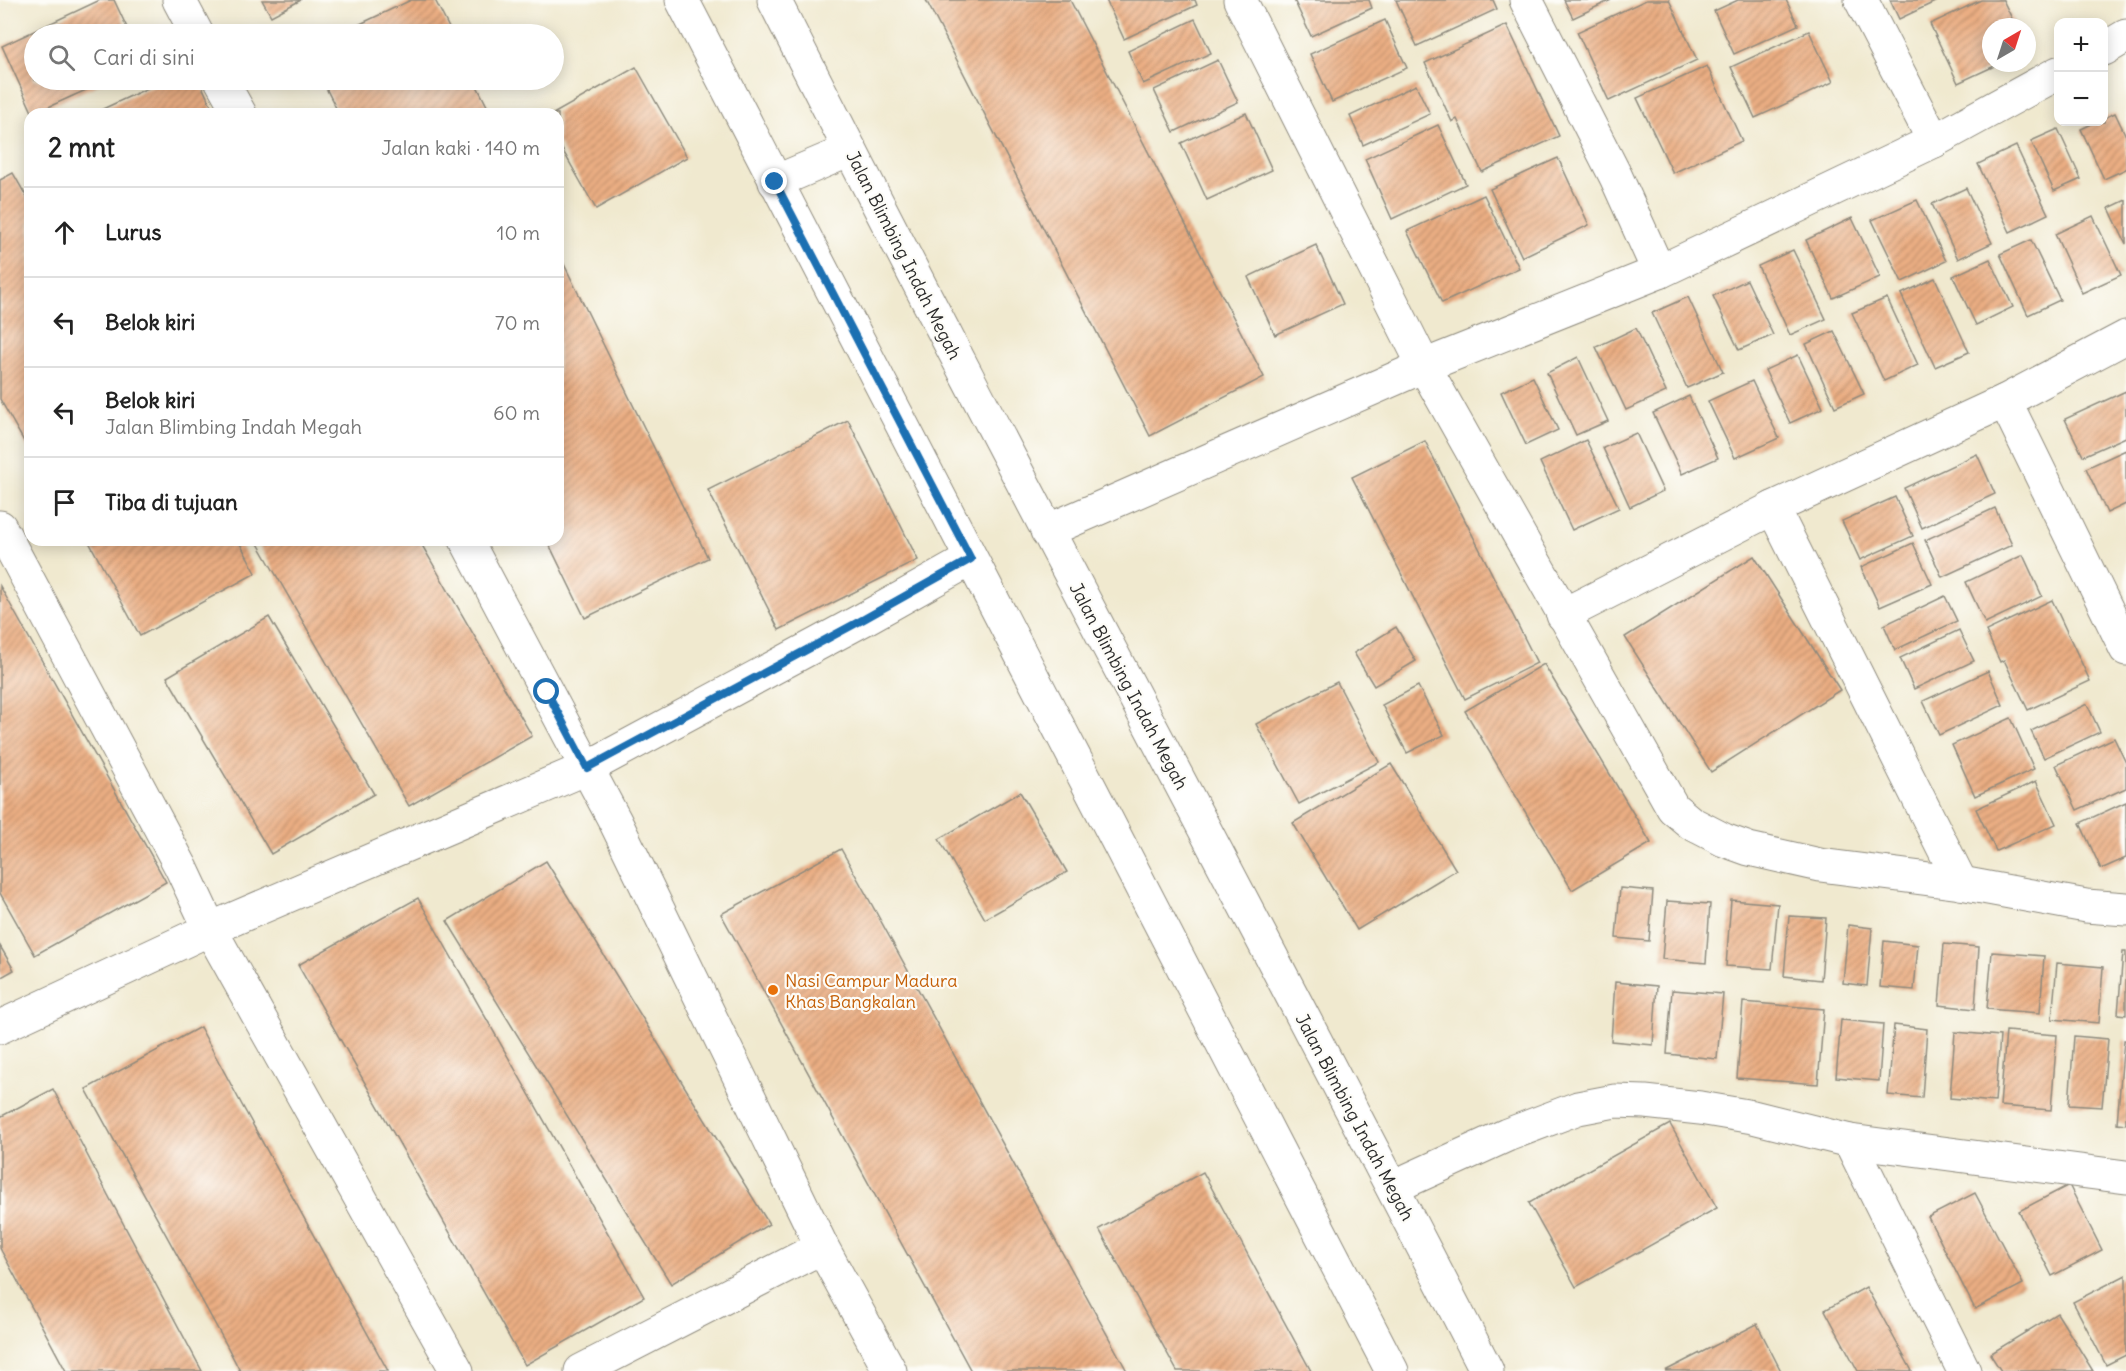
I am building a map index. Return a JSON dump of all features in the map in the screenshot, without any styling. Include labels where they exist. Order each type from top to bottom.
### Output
[{"type":"street","points":[[179,0],[192,24]]},
{"type":"street","points":[[682,0],[1392,1371]]},
{"type":"street","name":"Jalan Blimbing Indah Megah","points":[[774,0],[1047,531],[1393,1187],[1487,1371]]},
{"type":"street","points":[[1240,0],[1424,366],[1673,808],[1691,823],[1724,840],[1749,849],[1820,866],[1961,883],[2086,906],[2126,909]]},
{"type":"street","points":[[1526,0],[1616,177],[1659,272]]},
{"type":"street","points":[[1860,0],[1934,141]]},
{"type":"street","points":[[2108,46],[2126,36]]},
{"type":"street","points":[[1047,531],[1424,366],[1659,272],[1934,141],[2054,75]]},
{"type":"street","points":[[227,90],[237,108]]},
{"type":"street","points":[[775,182],[850,150]]},
{"type":"street","points":[[1563,615],[1773,508],[2005,401],[2126,337]]},
{"type":"street","points":[[2005,401],[2126,649]]},
{"type":"street","points":[[1773,508],[1961,883]]},
{"type":"street","points":[[0,527],[181,867],[210,929],[457,1371]]},
{"type":"street","points":[[469,546],[587,768],[822,1247],[878,1367]]},
{"type":"street","points":[[0,1027],[210,929],[587,768],[971,559]]},
{"type":"street","points":[[1393,1187],[1507,1135],[1578,1108],[1615,1101],[1700,1108],[1753,1117],[1850,1141],[2126,1177]]},
{"type":"street","points":[[1850,1141],[1964,1371]]},
{"type":"street","points":[[581,1371],[822,1247]]},
{"type":"building","points":[[100,0],[114,0],[125,24],[49,24]]},
{"type":"building","points":[[262,0],[301,0],[271,16]]},
{"type":"building","points":[[411,0],[435,0],[447,24],[360,24]]},
{"type":"building","points":[[926,0],[1070,0],[1264,377],[1150,436]]},
{"type":"building","points":[[1106,0],[1195,0],[1197,5],[1124,39]]},
{"type":"building","points":[[1294,0],[1369,0],[1372,8],[1311,36]]},
{"type":"building","points":[[1396,0],[1493,0],[1497,9],[1417,46]]},
{"type":"building","points":[[1564,0],[1611,0],[1573,18]]},
{"type":"building","points":[[1646,0],[1669,0],[1697,60],[1609,101],[1577,32]]},
{"type":"building","points":[[1738,0],[1786,0],[1798,25],[1734,54],[1714,11]]},
{"type":"building","points":[[1890,0],[1939,0],[1899,19]]},
{"type":"building","points":[[1981,0],[2003,0],[2012,18],[1982,18],[1982,72],[1958,83],[1930,24]]},
{"type":"building","points":[[1195,19],[1211,53],[1143,84],[1128,51]]},
{"type":"building","points":[[1385,20],[1407,68],[1332,102],[1310,54]]},
{"type":"building","points":[[1507,25],[1559,136],[1482,172],[1457,119],[1452,122],[1425,63]]},
{"type":"building","points":[[1809,31],[1833,82],[1755,118],[1731,67]]},
{"type":"building","points":[[24,36],[24,90],[86,90],[46,108],[30,108],[2,46]]},
{"type":"building","points":[[1218,60],[1238,102],[1174,132],[1154,90]]},
{"type":"building","points":[[1707,66],[1742,141],[1673,173],[1637,98]]},
{"type":"building","points":[[636,67],[687,157],[596,209],[564,153],[564,108]]},
{"type":"building","points":[[1416,85],[1430,114],[1363,145],[1350,116]]},
{"type":"building","points":[[144,90],[204,90],[212,108],[105,108]]},
{"type":"building","points":[[327,90],[479,90],[488,108],[336,108]]},
{"type":"building","points":[[1246,113],[1272,170],[1207,200],[1181,143]]},
{"type":"building","points":[[2115,113],[2126,136],[2126,169],[2104,179],[2081,129],[2087,126],[2108,126],[2108,116]]},
{"type":"building","points":[[1438,125],[1466,184],[1392,219],[1365,159]]},
{"type":"building","points":[[2058,129],[2081,179],[2054,191],[2031,141]]},
{"type":"building","points":[[2016,146],[2048,214],[2010,232],[1978,164]]},
{"type":"building","points":[[1558,158],[1589,225],[1522,257],[1490,189]]},
{"type":"building","points":[[13,173],[24,192],[24,441],[0,399],[0,180]]},
{"type":"building","points":[[1966,188],[1992,243],[1958,259],[1932,204]]},
{"type":"building","points":[[1484,195],[1519,268],[1442,303],[1407,231]]},
{"type":"building","points":[[1917,200],[1946,261],[1902,282],[1872,220]]},
{"type":"building","points":[[2126,200],[2126,244],[2109,208]]},
{"type":"building","points":[[2093,216],[2121,275],[2082,293],[2055,234]]},
{"type":"building","points":[[1852,218],[1880,277],[1833,298],[1806,240]]},
{"type":"building","points":[[2031,240],[2060,300],[2028,315],[2000,254]]},
{"type":"building","points":[[1316,245],[1343,304],[1275,335],[1248,277]]},
{"type":"building","points":[[1793,250],[1826,319],[1790,335],[1758,266]]},
{"type":"building","points":[[1990,259],[2013,307],[1976,325],[1953,276]]},
{"type":"building","points":[[564,264],[708,558],[585,618],[550,546],[564,546]]},
{"type":"building","points":[[1935,278],[1969,352],[1935,367],[1901,294]]},
{"type":"building","points":[[1747,280],[1773,335],[1739,350],[1713,296]]},
{"type":"building","points":[[1688,297],[1723,372],[1687,388],[1652,313]]},
{"type":"building","points":[[1887,298],[1918,365],[1884,381],[1852,313]]},
{"type":"building","points":[[1636,328],[1666,392],[1626,410],[1596,347]]},
{"type":"building","points":[[1834,331],[1864,394],[1835,407],[1806,344]]},
{"type":"building","points":[[1798,355],[1823,408],[1790,423],[1765,370]]},
{"type":"building","points":[[1578,357],[1608,421],[1576,435],[1547,373]]},
{"type":"building","points":[[1533,377],[1558,430],[1526,445],[1501,392]]},
{"type":"building","points":[[1752,381],[1779,438],[1735,458],[1708,401]]},
{"type":"building","points":[[2126,391],[2126,437],[2083,456],[2065,419]]},
{"type":"building","points":[[1689,396],[1718,458],[1682,474],[1653,413]]},
{"type":"building","points":[[848,420],[918,560],[779,630],[708,490]]},
{"type":"building","points":[[1636,433],[1663,491],[1630,507],[1603,448]]},
{"type":"building","points":[[1586,440],[1619,508],[1572,530],[1540,462]]},
{"type":"building","points":[[1425,441],[1537,663],[1465,699],[1352,477]]},
{"type":"building","points":[[2126,450],[2126,504],[2107,513],[2086,468]]},
{"type":"building","points":[[1977,454],[1995,494],[1922,528],[1904,488]]},
{"type":"building","points":[[1895,497],[1913,536],[1860,560],[1842,521]]},
{"type":"building","points":[[1995,508],[2012,545],[1942,577],[1925,540]]},
{"type":"building","points":[[1913,543],[1932,584],[1880,607],[1861,567]]},
{"type":"building","points":[[91,546],[241,546],[256,573],[140,636]]},
{"type":"building","points":[[259,546],[422,546],[532,736],[409,806]]},
{"type":"building","points":[[2023,555],[2042,596],[1985,623],[1966,582]]},
{"type":"building","points":[[1754,556],[1840,690],[1711,772],[1625,637]]},
{"type":"building","points":[[0,586],[166,882],[35,955],[0,893]]},
{"type":"building","points":[[1945,596],[1957,621],[1895,650],[1884,625]]},
{"type":"building","points":[[2052,600],[2090,681],[2028,710],[2004,660],[2000,662],[1986,631]]},
{"type":"building","points":[[269,617],[374,794],[271,854],[167,677]]},
{"type":"building","points":[[1396,627],[1416,661],[1374,686],[1354,653]]},
{"type":"building","points":[[1959,630],[1974,661],[1914,689],[1900,658]]},
{"type":"building","points":[[1544,664],[1651,843],[1572,890],[1465,711]]},
{"type":"building","points":[[1988,671],[2003,705],[1939,735],[1923,701]]},
{"type":"building","points":[[1337,682],[1379,762],[1299,804],[1256,724]]},
{"type":"building","points":[[1418,686],[1444,735],[1407,753],[1382,705]]},
{"type":"building","points":[[2087,704],[2100,732],[2044,758],[2031,731]]},
{"type":"building","points":[[2011,718],[2034,769],[1975,796],[1952,745]]},
{"type":"building","points":[[2114,738],[2126,763],[2126,788],[2077,810],[2056,765]]},
{"type":"building","points":[[1391,764],[1456,870],[1357,930],[1293,823]]},
{"type":"building","points":[[2036,781],[2056,824],[1996,851],[1976,809]]},
{"type":"building","points":[[1020,792],[1067,872],[985,919],[939,839]]},
{"type":"building","points":[[2126,802],[2126,858],[2101,869],[2080,823]]},
{"type":"building","points":[[841,849],[1127,1371],[971,1371],[721,914]]},
{"type":"building","points":[[546,861],[769,1224],[671,1284],[447,921]]},
{"type":"building","points":[[1620,888],[1653,891],[1649,941],[1616,938]]},
{"type":"building","points":[[418,898],[644,1297],[525,1365],[298,965]]},
{"type":"building","points":[[1731,900],[1778,904],[1772,969],[1726,966]]},
{"type":"building","points":[[1667,901],[1710,904],[1706,963],[1662,959]]},
{"type":"building","points":[[1789,916],[1826,918],[1821,980],[1784,976]]},
{"type":"building","points":[[1848,925],[1872,928],[1867,986],[1843,983]]},
{"type":"building","points":[[1884,941],[1918,945],[1914,990],[1880,987]]},
{"type":"building","points":[[1944,944],[1979,947],[1975,1009],[1939,1005]]},
{"type":"building","points":[[0,946],[14,970],[0,978]]},
{"type":"building","points":[[1992,952],[2044,956],[2040,1013],[1987,1009]]},
{"type":"building","points":[[2123,952],[2126,952],[2126,1015],[2118,1014]]},
{"type":"building","points":[[2057,963],[2103,967],[2099,1023],[2052,1019]]},
{"type":"building","points":[[1615,982],[1657,986],[1653,1045],[1611,1041]]},
{"type":"building","points":[[1672,990],[1723,994],[1717,1059],[1667,1054]]},
{"type":"building","points":[[1743,1002],[1824,1009],[1818,1084],[1737,1078]]},
{"type":"building","points":[[1841,1020],[1883,1024],[1879,1081],[1836,1077]]},
{"type":"building","points":[[1894,1025],[1927,1029],[1922,1098],[1888,1095]]},
{"type":"building","points":[[200,1027],[388,1371],[240,1371],[86,1089]]},
{"type":"building","points":[[2006,1031],[2057,1035],[2051,1110],[2000,1106]]},
{"type":"building","points":[[1955,1032],[2000,1036],[1995,1102],[1950,1098]]},
{"type":"building","points":[[2074,1036],[2108,1039],[2102,1107],[2069,1105]]},
{"type":"building","points":[[2124,1040],[2126,1040],[2126,1124],[2117,1123]]},
{"type":"building","points":[[53,1089],[202,1371],[66,1371],[2,1252],[0,1248],[0,1117]]},
{"type":"building","points":[[1670,1124],[1717,1208],[1576,1287],[1529,1203]]},
{"type":"building","points":[[1203,1172],[1311,1371],[1177,1371],[1099,1229]]},
{"type":"building","points":[[2069,1185],[2102,1250],[2052,1276],[2019,1211]]},
{"type":"building","points":[[1975,1193],[2023,1284],[1975,1309],[1928,1217]]},
{"type":"building","points":[[2126,1275],[2126,1355],[2106,1365],[2073,1302]]},
{"type":"building","points":[[1866,1287],[1912,1371],[1858,1371],[1825,1310]]},
{"type":"building","points":[[2057,1313],[2093,1371],[2001,1371],[1990,1354]]},
{"type":"building","points":[[1757,1324],[1781,1371],[1665,1371]]},
{"type":"place","name":"Nasi Campur Madura Khas Bangkalan","points":[[773,990]]},
{"type":"route","points":[[547,692],[587,768],[971,559],[775,182]]}]
